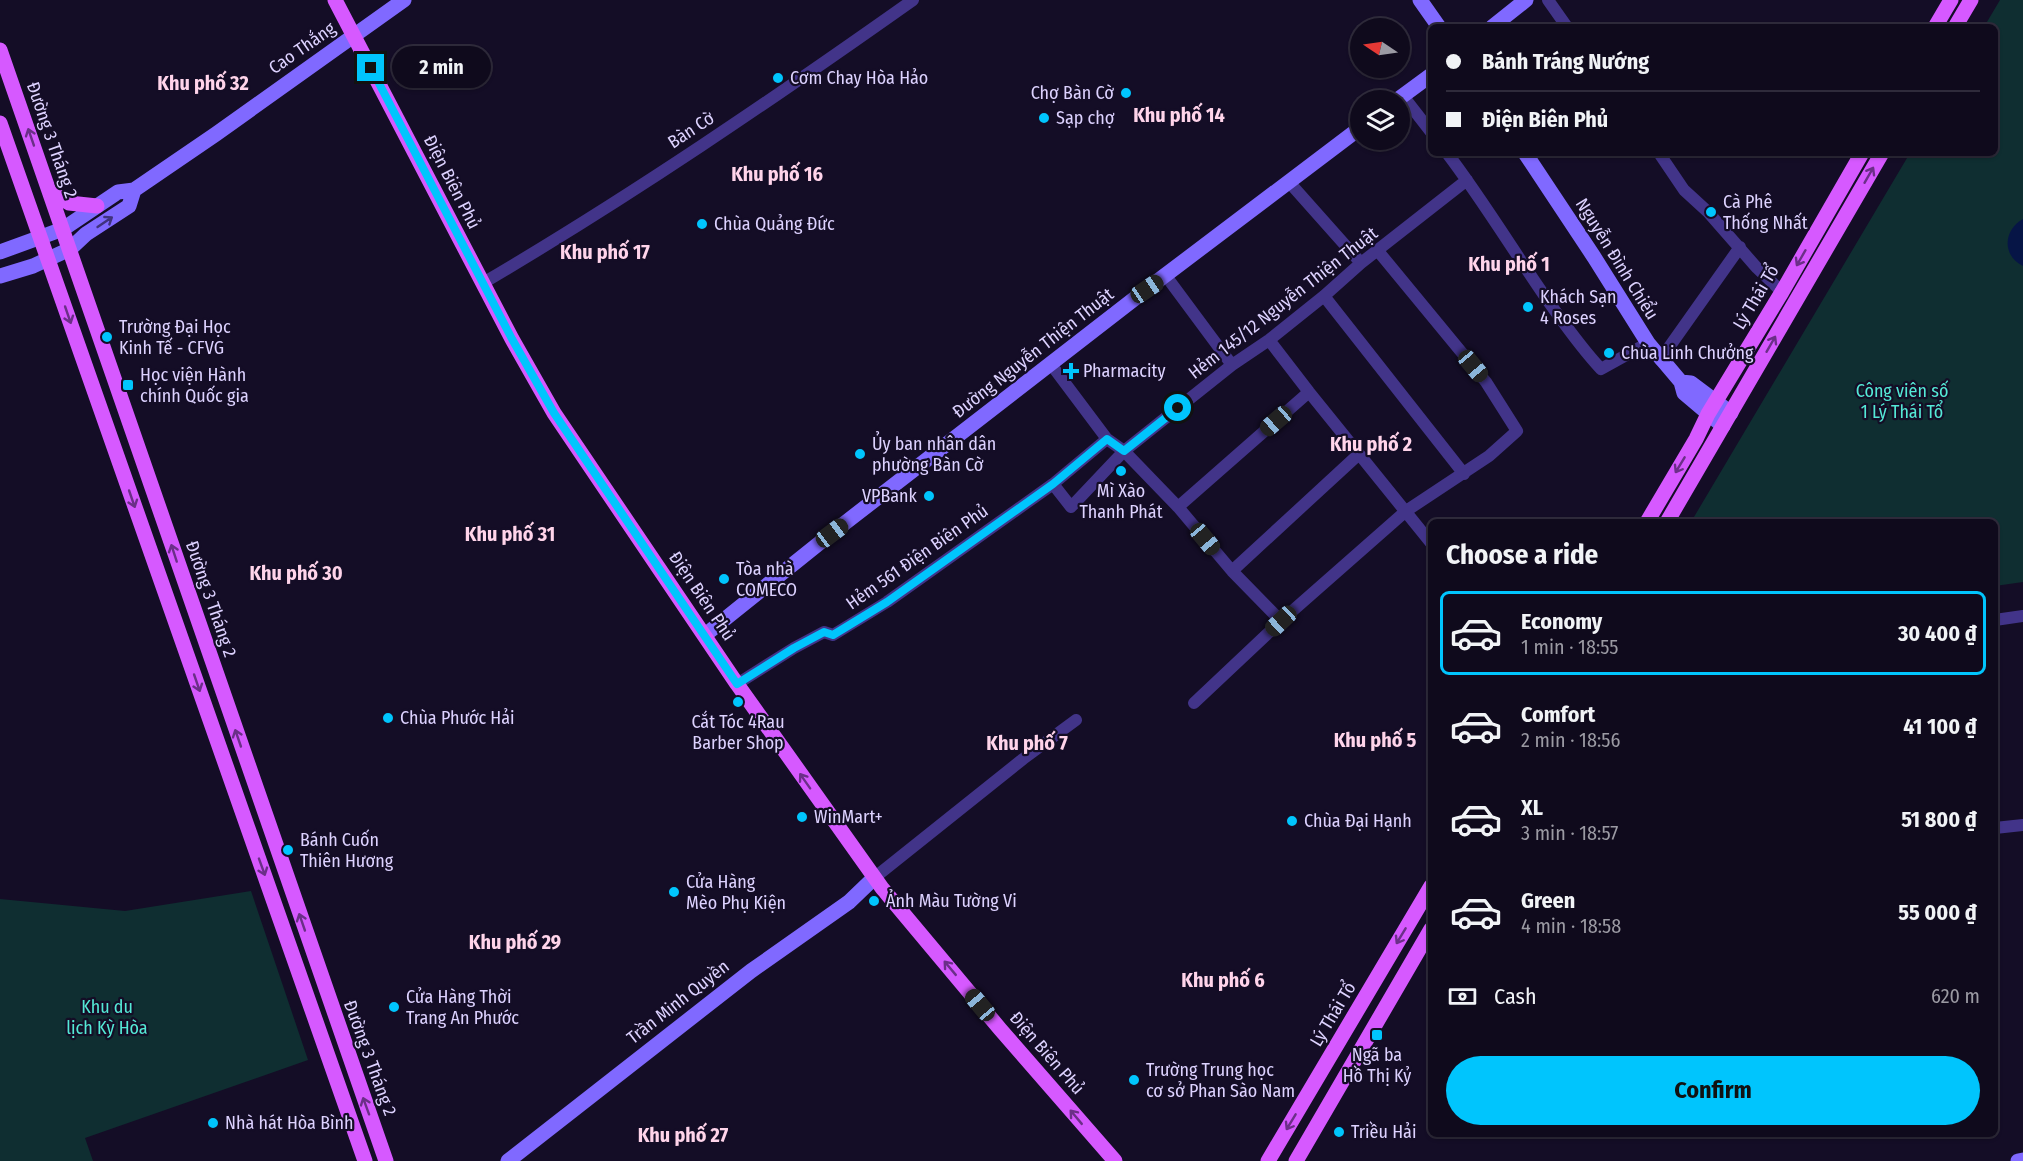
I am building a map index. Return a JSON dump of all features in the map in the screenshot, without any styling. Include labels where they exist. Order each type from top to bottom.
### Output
[{"type":"main road","name":"Điện Biên Phủ","points":[[335,0],[512,339],[554,413],[737,684],[874,878],[1000,1029],[1115,1161]]},
{"type":"main road","points":[[1937,24],[1951,0]]},
{"type":"main road","points":[[1957,24],[1971,0]]},
{"type":"main road","name":"Đường 3 Tháng 2","points":[[0,50],[386,1161]]},
{"type":"main road","points":[[0,123],[364,1161]]},
{"type":"main road","name":"Lý Thái Tổ","points":[[1649,519],[1860,156]]},
{"type":"main road","name":"Lý Thái Tổ","points":[[1670,519],[1880,156]]},
{"type":"main road","points":[[50,192],[69,203],[96,206]]},
{"type":"main road","name":"Lý Thái Tổ","points":[[1268,1161],[1428,891]]},
{"type":"main road","points":[[1296,1161],[1428,934]]},
{"type":"street","name":"Cao Thắng","points":[[0,252],[41,239],[63,229],[118,192],[134,190],[404,0]]},
{"type":"street","name":"Bàn Cờ","points":[[483,283],[559,238],[660,172],[823,64],[914,0]]},
{"type":"street","points":[[1420,0],[1437,24]]},
{"type":"street","points":[[1496,24],[1526,0]]},
{"type":"street","points":[[1548,0],[1565,24]]},
{"type":"street","points":[[1410,91],[1428,77]]},
{"type":"street","points":[[1410,109],[1428,129]]},
{"type":"street","name":"Đường Nguyễn Thiện Thuật","points":[[705,635],[1050,363],[1350,136]]},
{"type":"street","points":[[1449,156],[1536,285],[1585,353],[1601,369],[1648,344]]},
{"type":"street","name":"Nguyễn Đình Chiểu","points":[[1527,156],[1594,256],[1648,344],[1681,382],[1690,384],[1712,408]]},
{"type":"street","points":[[1661,156],[1684,190],[1708,212],[1757,268],[1782,292]]},
{"type":"street","name":"Hẻm 145/12 Nguyễn Thiện Thuật","points":[[1053,484],[1071,507],[1124,451],[1232,365],[1269,340],[1361,263],[1467,180]]},
{"type":"street","points":[[1289,182],[1361,263]]},
{"type":"street","name":"Cao Thắng","points":[[0,276],[33,267],[70,249],[86,234],[129,206],[134,190]]},
{"type":"street","points":[[1660,360],[1740,248]]},
{"type":"street","points":[[1194,703],[1281,621],[1406,511],[1490,456],[1517,431],[1486,382],[1378,251]]},
{"type":"street","points":[[1166,276],[1232,365]]},
{"type":"street","points":[[1324,296],[1464,474]]},
{"type":"street","points":[[1269,340],[1428,539]]},
{"type":"street","points":[[1050,363],[1107,439],[1124,451],[1178,507],[1232,571],[1281,621]]},
{"type":"street","points":[[1178,507],[1309,392]]},
{"type":"street","points":[[1712,408],[1731,412]]},
{"type":"street","points":[[1712,408],[1723,426]]},
{"type":"street","name":"Hẻm 561 Ðiện Biên Phủ","points":[[737,684],[794,648],[824,632],[833,635],[887,602],[1053,484],[1107,439]]},
{"type":"street","points":[[1232,571],[1359,454]]},
{"type":"street","points":[[1998,620],[2023,616]]},
{"type":"street","points":[[874,878],[1023,759],[1076,720]]},
{"type":"street","points":[[1998,828],[2023,825]]},
{"type":"street","name":"Trần Minh Quyền","points":[[508,1161],[751,970],[849,902],[874,878]]},
{"type":"street","points":[[2018,1161],[2023,1160]]},
{"type":"green space","name":"Công viên số 1 Lý Thái Tổ","points":[[2000,0],[2023,0],[2023,582],[1998,586],[1998,519],[1693,519],[1908,156],[1998,156],[1998,24],[1986,24]]},
{"type":"green space","name":"Khu du lịch Kỳ Hòa","points":[[251,891],[308,1060],[85,1138],[93,1161],[0,1161],[0,899],[125,911]]},
{"type":"shaded area","points":[[2023,219],[2023,266],[2011,256],[2008,243],[2012,230]]},
{"type":"place","name":"Cơm Chay Hòa Hảo","points":[[778,78]]},
{"type":"place","name":"Chợ Bàn Cờ","points":[[1126,93]]},
{"type":"place","name":"Sạp chợ","points":[[1044,118]]},
{"type":"place","name":"Cà Phê Thống Nhất","points":[[1711,212]]},
{"type":"place","name":"Chùa Quảng Đức","points":[[702,224]]},
{"type":"place","name":"Khách Sạn 4 Roses","points":[[1528,307]]},
{"type":"place","name":"Trường Đại Học Kinh Tế - CFVG","points":[[107,337]]},
{"type":"place","name":"Chùa Linh Chưởng","points":[[1609,353]]},
{"type":"place","name":"Pharmacity","points":[[1071,371]]},
{"type":"place","name":"Học viện Hành chính Quốc gia","points":[[128,385]]},
{"type":"place","name":"Ủy ban nhân dân phường Bàn Cờ","points":[[860,454]]},
{"type":"place","name":"Mì Xào Thanh Phát","points":[[1121,471]]},
{"type":"place","name":"VPBank","points":[[929,496]]},
{"type":"place","name":"Tòa nhà COMECO","points":[[724,579]]},
{"type":"place","name":"Cắt Tóc 4Rau Barber Shop","points":[[738,702]]},
{"type":"place","name":"Chùa Phước Hải","points":[[388,718]]},
{"type":"place","name":"WinMart+","points":[[802,817]]},
{"type":"place","name":"Chùa Đại Hạnh","points":[[1292,821]]},
{"type":"place","name":"Bánh Cuốn Thiên Hương","points":[[288,850]]},
{"type":"place","name":"Cửa Hàng Mèo Phụ Kiện","points":[[674,892]]},
{"type":"place","name":"Ảnh Màu Tường Vi","points":[[874,901]]},
{"type":"place","name":"Cửa Hàng Thời Trang An Phước","points":[[394,1007]]},
{"type":"place","name":"Ngã ba Hồ Thị Kỷ","points":[[1377,1035]]},
{"type":"place","name":"Trường Trung học cơ sở Phan Sào Nam","points":[[1134,1080]]},
{"type":"place","name":"Nhà hát Hòa Bình","points":[[213,1123]]},
{"type":"place","name":"Triều Hải","points":[[1339,1132]]},
{"type":"district","name":"Khu phố 32","points":[[203,83]]},
{"type":"district","name":"Khu phố 14","points":[[1179,115]]},
{"type":"district","name":"Khu phố 16","points":[[777,174]]},
{"type":"district","name":"Khu phố 17","points":[[605,252]]},
{"type":"district","name":"Khu phố 1","points":[[1509,264]]},
{"type":"district","name":"Khu phố 2","points":[[1371,444]]},
{"type":"district","name":"Khu phố 31","points":[[510,534]]},
{"type":"district","name":"Khu phố 30","points":[[296,573]]},
{"type":"district","name":"Khu phố 5","points":[[1375,740]]},
{"type":"district","name":"Khu phố 7","points":[[1027,743]]},
{"type":"district","name":"Khu phố 29","points":[[515,942]]},
{"type":"district","name":"Khu phố 6","points":[[1223,980]]},
{"type":"district","name":"Khu phố 27","points":[[683,1135]]},
{"type":"route","points":[[371,68],[512,339],[554,413],[737,684],[794,648],[824,632],[833,635],[887,602],[1053,484],[1107,439],[1124,451],[1178,408]]}]
